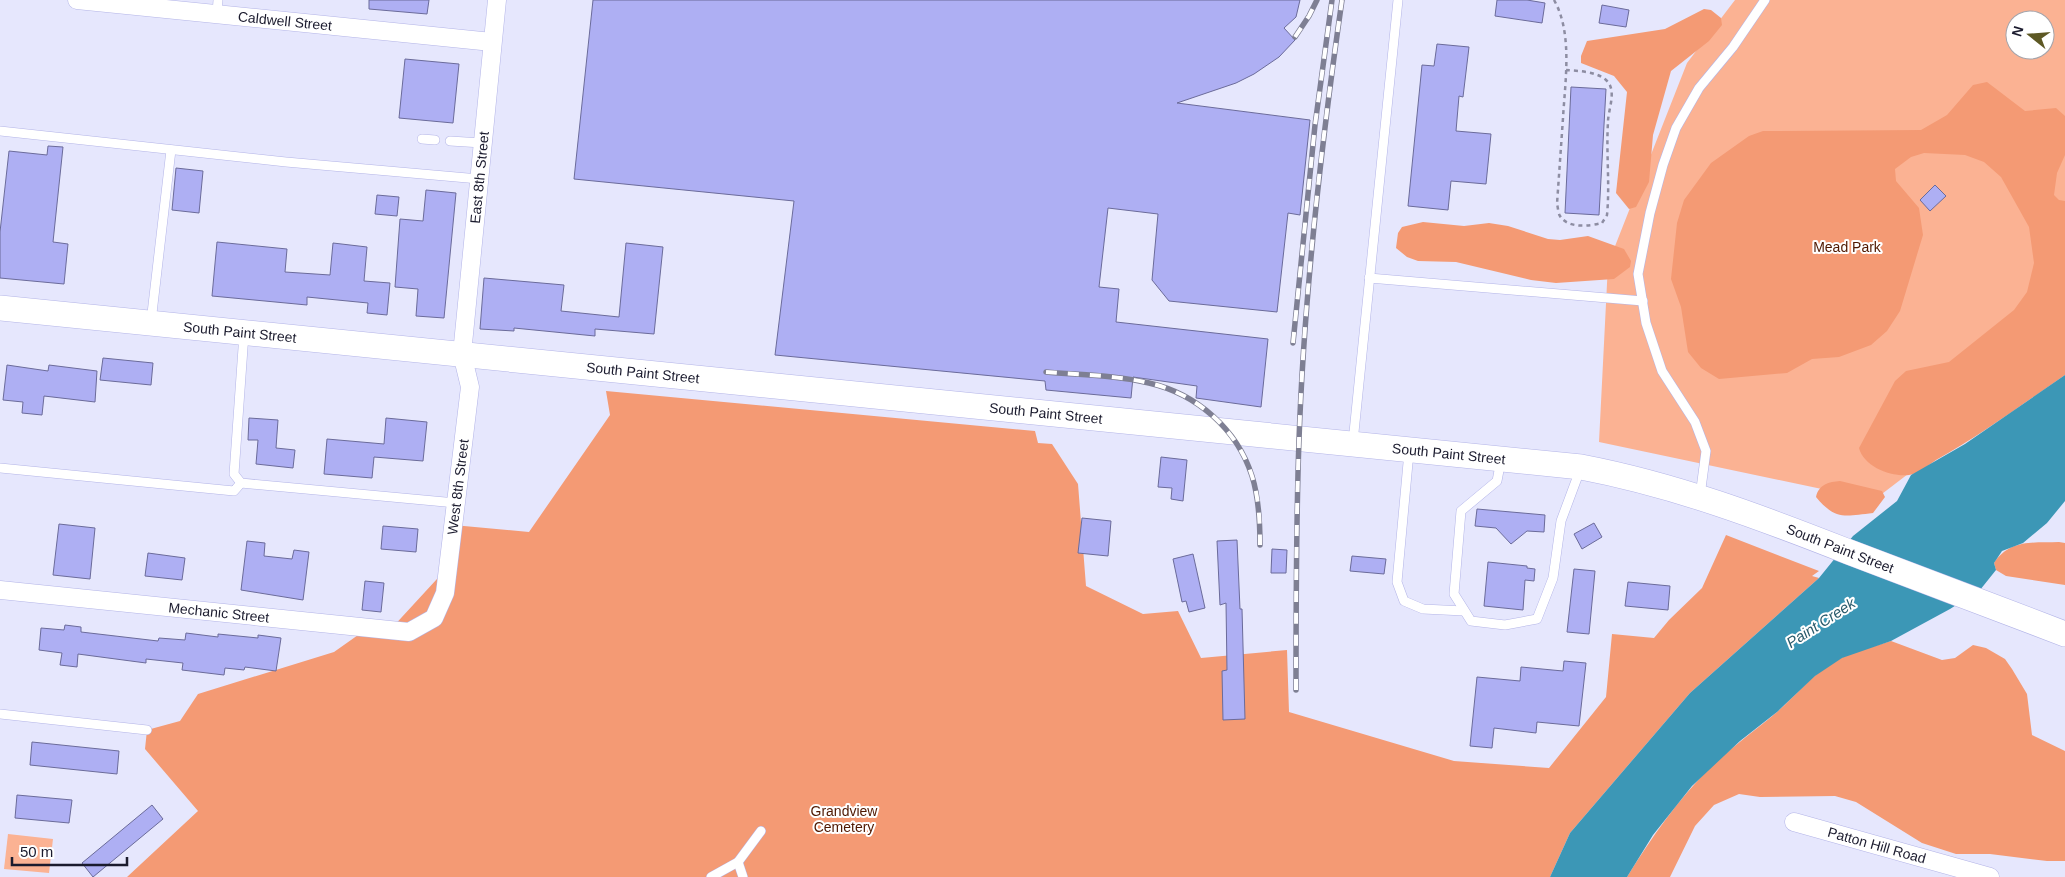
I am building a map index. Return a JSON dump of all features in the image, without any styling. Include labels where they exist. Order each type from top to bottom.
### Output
[{"type":"main road","name":"South Paint Street","points":[[0,308],[1581,467],[1658,484],[1700,496],[2065,634]]},
{"type":"street","name":"Caldwell Street","points":[[77,0],[218,7],[492,42]]},
{"type":"street","name":"East 8th Street","points":[[462,354],[497,0]]},
{"type":"street","name":"West 8th Street","points":[[434,618],[445,593],[470,387],[462,354]]},
{"type":"street","name":"Mechanic Street","points":[[0,590],[409,632],[434,618]]},
{"type":"street","name":"Patton Hill Road","points":[[1794,822],[1990,877]]},
{"type":"lane","points":[[1352,445],[1398,0]]},
{"type":"lane","points":[[1700,496],[1706,451],[1695,422],[1662,371],[1646,323],[1638,274],[1650,213],[1663,165],[1676,128],[1699,88],[1733,47],[1764,0]]},
{"type":"lane","points":[[0,131],[171,150],[479,179]]},
{"type":"lane","points":[[422,139],[435,140]]},
{"type":"lane","points":[[450,141],[482,143]]},
{"type":"lane","points":[[151,323],[171,150]]},
{"type":"lane","points":[[1369,278],[1643,301]]},
{"type":"lane","points":[[244,332],[234,474],[241,483],[456,503]]},
{"type":"lane","points":[[1409,450],[1397,582],[1404,600],[1424,610],[1464,611]]},
{"type":"lane","points":[[1502,458],[1497,481],[1461,511],[1454,594],[1471,621],[1505,625],[1537,619],[1554,578],[1560,521],[1581,467]]},
{"type":"lane","points":[[0,468],[234,491],[241,483]]},
{"type":"lane","points":[[0,714],[147,730]]},
{"type":"lane","points":[[710,877],[738,862],[761,831]]},
{"type":"lane","points":[[738,862],[744,877]]},
{"type":"path","points":[[1554,0],[1561,12],[1566,70],[1557,204],[1560,216],[1566,222],[1589,227],[1602,223],[1607,215],[1608,120],[1611,90],[1607,81],[1594,74],[1566,70]]},
{"type":"green space","name":"Mead Park","points":[[1735,0],[2065,0],[2065,354],[1874,500],[1599,442],[1608,264],[1687,63]]},
{"type":"green space","points":[[1704,9],[1711,10],[1721,18],[1722,25],[1709,41],[1671,71],[1653,135],[1649,182],[1636,207],[1629,209],[1616,193],[1627,92],[1614,76],[1581,63],[1581,56],[1587,41],[1665,29]]},
{"type":"green space","points":[[1987,82],[2025,111],[2056,108],[2065,116],[2065,155],[2057,173],[2054,195],[2059,200],[2065,201],[2065,375],[1986,430],[1916,473],[1902,475],[1887,472],[1866,461],[1862,455],[1859,448],[1895,381],[1906,371],[1949,362],[2014,310],[2027,292],[2034,263],[2029,227],[2001,177],[1984,162],[1965,155],[1924,153],[1911,157],[1895,169],[1896,181],[1919,208],[1923,235],[1900,311],[1887,331],[1871,345],[1839,357],[1812,359],[1787,373],[1719,379],[1701,368],[1688,352],[1681,307],[1671,279],[1677,223],[1684,200],[1711,163],[1749,136],[1763,131],[1921,130],[1947,115],[1973,85]]},
{"type":"green space","points":[[1423,222],[1464,226],[1489,223],[1508,226],[1548,239],[1560,240],[1588,236],[1624,249],[1631,261],[1630,267],[1614,279],[1556,283],[1531,280],[1456,262],[1418,261],[1407,257],[1396,248],[1398,233],[1402,227]]},
{"type":"green space","name":"Grandview Cemetery","points":[[606,391],[1035,431],[1038,443],[1052,444],[1078,484],[1086,586],[1143,614],[1178,611],[1201,658],[1287,650],[1289,712],[1454,761],[1549,768],[1606,697],[1612,634],[1654,638],[1669,620],[1702,588],[1726,535],[1819,571],[1812,576],[1819,578],[1690,693],[1570,833],[1550,877],[127,877],[198,811],[145,749],[147,730],[180,721],[198,694],[334,652],[368,628],[390,630],[448,567],[453,525],[529,532],[610,415]]},
{"type":"green space","points":[[1840,481],[1882,491],[1885,497],[1873,513],[1848,516],[1835,513],[1823,505],[1816,497],[1822,486]]},
{"type":"green space","points":[[2031,543],[2065,543],[2065,585],[2006,576],[1996,570],[1994,563],[2000,555],[2015,546]]},
{"type":"green space","points":[[1891,641],[1942,660],[1955,658],[1973,645],[1986,648],[2005,659],[2027,694],[2032,735],[2065,751],[2065,861],[2047,861],[1990,854],[1956,854],[1922,843],[1856,802],[1835,796],[1760,797],[1739,794],[1714,805],[1695,826],[1670,877],[1627,877],[1677,805],[1720,759],[1777,712],[1834,661]]},
{"type":"green space","points":[[8,834],[53,839],[49,873],[4,869]]},
{"type":"water","name":"Paint Creek","points":[[2065,375],[2065,501],[2047,523],[2023,543],[2002,551],[1994,563],[1996,570],[1980,590],[1950,609],[1891,641],[1842,658],[1815,676],[1777,712],[1740,741],[1692,786],[1653,835],[1627,877],[1550,877],[1570,833],[1690,693],[1819,578],[1853,536],[1897,501],[1911,475],[1965,444]]},
{"type":"building","points":[[369,0],[429,0],[427,14],[369,9]]},
{"type":"building","points":[[593,0],[1300,0],[1296,17],[1284,28],[1295,40],[1279,57],[1254,74],[1236,83],[1177,103],[1310,120],[1300,215],[1288,213],[1277,312],[1169,301],[1152,280],[1158,214],[1108,208],[1099,287],[1119,289],[1116,322],[1268,339],[1261,407],[1196,398],[1197,386],[1133,377],[1131,398],[1046,390],[1045,381],[775,355],[794,201],[574,179]]},
{"type":"building","points":[[1497,0],[1527,0],[1545,3],[1542,23],[1495,16]]},
{"type":"building","points":[[1602,5],[1629,10],[1626,27],[1599,23]]},
{"type":"building","points":[[1437,44],[1469,47],[1463,97],[1459,96],[1456,131],[1491,134],[1486,184],[1451,181],[1448,210],[1408,206],[1422,65],[1434,66]]},
{"type":"building","points":[[405,59],[459,64],[453,123],[399,118]]},
{"type":"building","points":[[1571,87],[1606,89],[1599,215],[1565,213]]},
{"type":"building","points":[[48,146],[63,147],[53,242],[68,244],[64,284],[0,278],[0,232],[9,151],[47,155]]},
{"type":"building","points":[[176,168],[203,171],[199,213],[172,210]]},
{"type":"building","points":[[1935,185],[1946,196],[1930,211],[1920,200]]},
{"type":"building","points":[[426,190],[456,193],[444,318],[416,316],[418,289],[395,287],[400,219],[423,221]]},
{"type":"building","points":[[377,195],[399,197],[397,216],[375,214]]},
{"type":"building","points":[[217,242],[287,249],[285,272],[330,275],[333,243],[367,247],[364,281],[390,283],[387,315],[367,313],[368,303],[307,297],[307,305],[212,296]]},
{"type":"building","points":[[626,243],[663,247],[654,334],[595,329],[595,336],[514,328],[514,331],[480,329],[484,278],[564,285],[561,311],[619,317]]},
{"type":"building","points":[[103,358],[153,363],[151,385],[100,380]]},
{"type":"building","points":[[7,365],[48,371],[49,365],[97,371],[95,402],[44,396],[42,415],[22,413],[23,402],[3,400]]},
{"type":"building","points":[[249,418],[278,420],[276,448],[295,450],[293,468],[256,464],[258,440],[248,440]]},
{"type":"building","points":[[386,418],[427,422],[423,461],[374,457],[372,478],[324,474],[327,439],[384,444]]},
{"type":"building","points":[[1161,457],[1187,460],[1183,501],[1171,499],[1172,488],[1158,487]]},
{"type":"building","points":[[1477,509],[1545,515],[1544,532],[1527,531],[1511,544],[1496,528],[1475,526]]},
{"type":"building","points":[[1082,518],[1111,521],[1108,556],[1078,553]]},
{"type":"building","points":[[1594,523],[1602,537],[1582,549],[1574,534]]},
{"type":"building","points":[[59,524],[95,528],[90,579],[53,575]]},
{"type":"building","points":[[383,526],[418,529],[416,552],[381,549]]},
{"type":"building","points":[[1237,540],[1240,609],[1242,609],[1245,719],[1223,720],[1222,671],[1227,670],[1226,603],[1220,605],[1217,541]]},
{"type":"building","points":[[247,541],[265,543],[264,556],[292,559],[294,550],[309,552],[303,600],[241,590]]},
{"type":"building","points":[[1272,549],[1287,550],[1286,573],[1271,573]]},
{"type":"building","points":[[148,553],[185,558],[182,580],[145,576]]},
{"type":"building","points":[[1193,554],[1205,608],[1189,612],[1186,601],[1182,602],[1173,559]]},
{"type":"building","points":[[1352,556],[1386,559],[1384,574],[1350,571]]},
{"type":"building","points":[[1488,562],[1527,566],[1527,568],[1535,569],[1534,581],[1525,580],[1523,610],[1484,606]]},
{"type":"building","points":[[1574,569],[1595,571],[1589,634],[1567,632]]},
{"type":"building","points":[[365,581],[384,583],[381,612],[362,610]]},
{"type":"building","points":[[1628,582],[1670,586],[1668,610],[1625,606]]},
{"type":"building","points":[[65,625],[81,627],[81,632],[158,641],[159,638],[185,640],[186,633],[218,637],[218,634],[258,638],[258,635],[281,638],[276,671],[245,667],[244,670],[225,668],[224,675],[182,670],[183,663],[146,659],[146,663],[78,654],[77,667],[60,665],[62,653],[39,650],[41,628],[64,630]]},
{"type":"building","points":[[1564,661],[1586,663],[1579,726],[1537,722],[1536,733],[1494,728],[1492,748],[1470,746],[1477,677],[1520,681],[1521,667],[1563,671]]},
{"type":"building","points":[[32,742],[119,751],[117,774],[30,765]]},
{"type":"building","points":[[17,795],[72,800],[69,823],[15,818]]},
{"type":"building","points":[[152,805],[163,819],[93,877],[82,863]]},
{"type":"railway","points":[[1295,37],[1317,0]]},
{"type":"railway","points":[[1293,343],[1315,125],[1332,0]]},
{"type":"railway","points":[[1296,690],[1296,565],[1301,385],[1314,220],[1342,0]]},
{"type":"railway","points":[[1046,372],[1111,377],[1149,383],[1167,388],[1183,396],[1213,416],[1236,443],[1252,476],[1259,510],[1260,545]]}]
